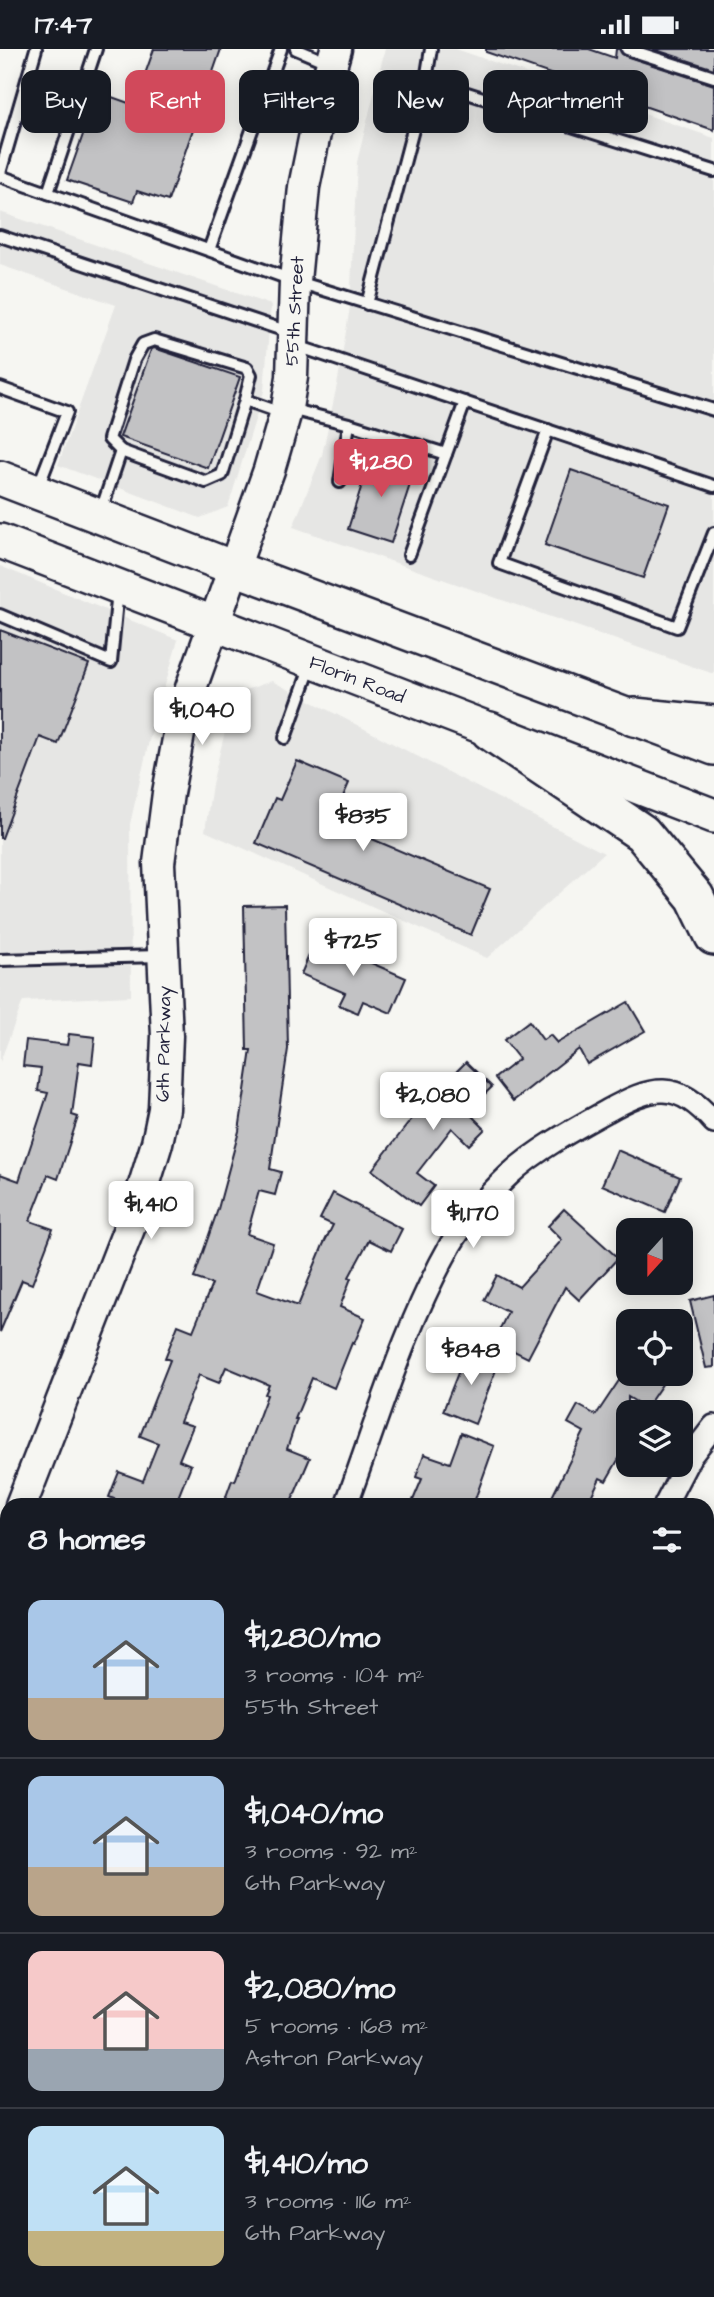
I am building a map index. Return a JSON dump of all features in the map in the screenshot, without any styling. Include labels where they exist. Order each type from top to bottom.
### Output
[{"type":"highway","points":[[634,717],[714,725]]},
{"type":"highway","points":[[490,731],[642,833],[695,897],[714,936]]},
{"type":"main road","points":[[0,478],[714,748]]},
{"type":"main road","name":"Florin Road","points":[[0,541],[714,815]]},
{"type":"street","name":"55th Street","points":[[233,568],[270,470],[286,412],[295,339],[295,281],[304,187],[334,56]]},
{"type":"street","name":"6th Parkway","points":[[25,1498],[137,1208],[157,1143],[164,1109],[167,1036],[159,863],[168,793],[181,723],[233,568]]},
{"type":"street","points":[[349,1498],[410,1331],[435,1276],[452,1243],[481,1205],[511,1173],[569,1131],[631,1098],[654,1090],[678,1094],[699,1105],[714,1122]]},
{"type":"street","points":[[669,1498],[690,1457],[714,1426]]},
{"type":"lane","points":[[36,49],[0,174],[295,281],[714,411]]},
{"type":"lane","points":[[47,193],[96,49]]},
{"type":"lane","points":[[209,250],[281,49]]},
{"type":"lane","points":[[296,49],[334,56]]},
{"type":"lane","points":[[428,70],[431,49]]},
{"type":"lane","points":[[627,49],[714,77]]},
{"type":"lane","points":[[469,94],[714,171]]},
{"type":"lane","points":[[367,303],[412,133]]},
{"type":"lane","points":[[0,236],[295,339],[465,402],[714,486]]},
{"type":"lane","points":[[154,340],[247,368],[251,375],[222,475],[206,482],[121,451],[109,439],[134,360],[143,344],[154,340]]},
{"type":"lane","points":[[0,388],[66,412],[36,492]]},
{"type":"lane","points":[[245,400],[286,412],[349,423],[446,454]]},
{"type":"lane","points":[[409,555],[465,402]]},
{"type":"lane","points":[[340,482],[349,423]]},
{"type":"lane","points":[[548,430],[499,563],[677,627],[714,533]]},
{"type":"lane","points":[[99,516],[121,451]]},
{"type":"lane","points":[[0,615],[111,662],[118,587]]},
{"type":"lane","points":[[285,738],[312,662]]},
{"type":"lane","points":[[1,962],[163,956]]},
{"type":"shaded area","points":[[385,49],[456,49],[517,70],[483,70],[483,133],[648,133],[648,115],[714,138],[714,674],[293,527],[322,455],[338,380],[350,307],[357,162],[373,97],[373,133],[469,133],[469,70],[380,70]]},
{"type":"shaded area","points":[[0,212],[271,305],[264,391],[228,507],[200,518],[58,465],[116,305],[0,265]]},
{"type":"shaded area","points":[[0,566],[178,640],[149,741],[130,824],[131,996],[23,1001],[0,1062]]},
{"type":"shaded area","points":[[272,681],[604,853],[487,958],[205,831],[212,784],[225,732],[242,691]]},
{"type":"building","points":[[154,49],[221,49],[214,70],[146,70]]},
{"type":"building","points":[[486,49],[589,49],[615,58],[616,49],[619,49],[625,56],[714,85],[714,130],[648,107],[648,70],[539,70],[486,52]]},
{"type":"building","points":[[653,49],[714,49],[714,69]]},
{"type":"building","points":[[111,97],[125,102],[125,133],[192,133],[168,201],[137,191],[133,202],[67,180],[84,133],[111,133]]},
{"type":"building","points":[[154,348],[240,377],[208,468],[120,437]]},
{"type":"building","points":[[371,456],[415,469],[391,543],[348,529]]},
{"type":"building","points":[[571,470],[669,504],[643,578],[545,545]]},
{"type":"building","points":[[0,630],[89,664],[58,744],[40,737],[2,838],[0,838]]},
{"type":"building","points":[[297,761],[349,783],[332,822],[490,889],[471,935],[256,843],[275,798],[280,800]]},
{"type":"building","points":[[285,905],[288,1049],[270,1169],[281,1172],[275,1195],[259,1191],[247,1234],[273,1243],[257,1291],[298,1306],[333,1225],[320,1219],[333,1193],[402,1229],[391,1251],[369,1240],[349,1277],[351,1278],[340,1307],[365,1318],[334,1388],[312,1378],[295,1419],[287,1449],[310,1458],[293,1498],[226,1498],[232,1480],[235,1481],[269,1385],[226,1367],[219,1383],[199,1375],[180,1422],[193,1426],[179,1460],[191,1465],[178,1498],[112,1498],[109,1497],[119,1472],[143,1481],[158,1443],[140,1436],[170,1360],[165,1358],[178,1325],[193,1331],[212,1284],[194,1278],[218,1209],[239,1131],[251,1050],[247,1050],[244,906]]},
{"type":"building","points":[[316,939],[406,978],[391,1013],[363,1001],[358,1013],[339,1005],[345,993],[301,974]]},
{"type":"building","points":[[628,1002],[645,1031],[587,1064],[579,1049],[513,1101],[495,1078],[519,1059],[504,1040],[529,1021],[543,1040],[550,1035],[557,1043]]},
{"type":"building","points":[[69,1034],[95,1037],[92,1064],[79,1062],[72,1115],[78,1117],[58,1179],[48,1175],[30,1221],[53,1229],[32,1284],[22,1280],[0,1332],[0,1174],[19,1181],[48,1093],[38,1091],[41,1068],[23,1066],[26,1040],[67,1045]]},
{"type":"building","points":[[466,1062],[492,1087],[467,1111],[485,1129],[469,1145],[452,1128],[417,1173],[434,1186],[419,1206],[372,1170],[436,1088],[438,1090]]},
{"type":"building","points":[[617,1150],[680,1177],[665,1212],[602,1185]]},
{"type":"building","points":[[564,1209],[616,1256],[616,1260],[579,1300],[565,1287],[528,1358],[494,1341],[508,1312],[484,1300],[497,1275],[519,1287],[562,1240],[548,1226]]},
{"type":"building","points":[[714,1295],[714,1367],[706,1368],[690,1301]]},
{"type":"building","points":[[467,1350],[499,1362],[475,1424],[443,1411]]},
{"type":"building","points":[[616,1385],[661,1386],[651,1400],[633,1400],[628,1397],[628,1400],[616,1400],[616,1464],[606,1481],[600,1478],[590,1498],[551,1498],[584,1432],[568,1423],[578,1405],[596,1415]]},
{"type":"building","points":[[461,1433],[494,1446],[475,1498],[414,1498],[422,1479],[416,1477],[424,1454],[450,1463]]}]
